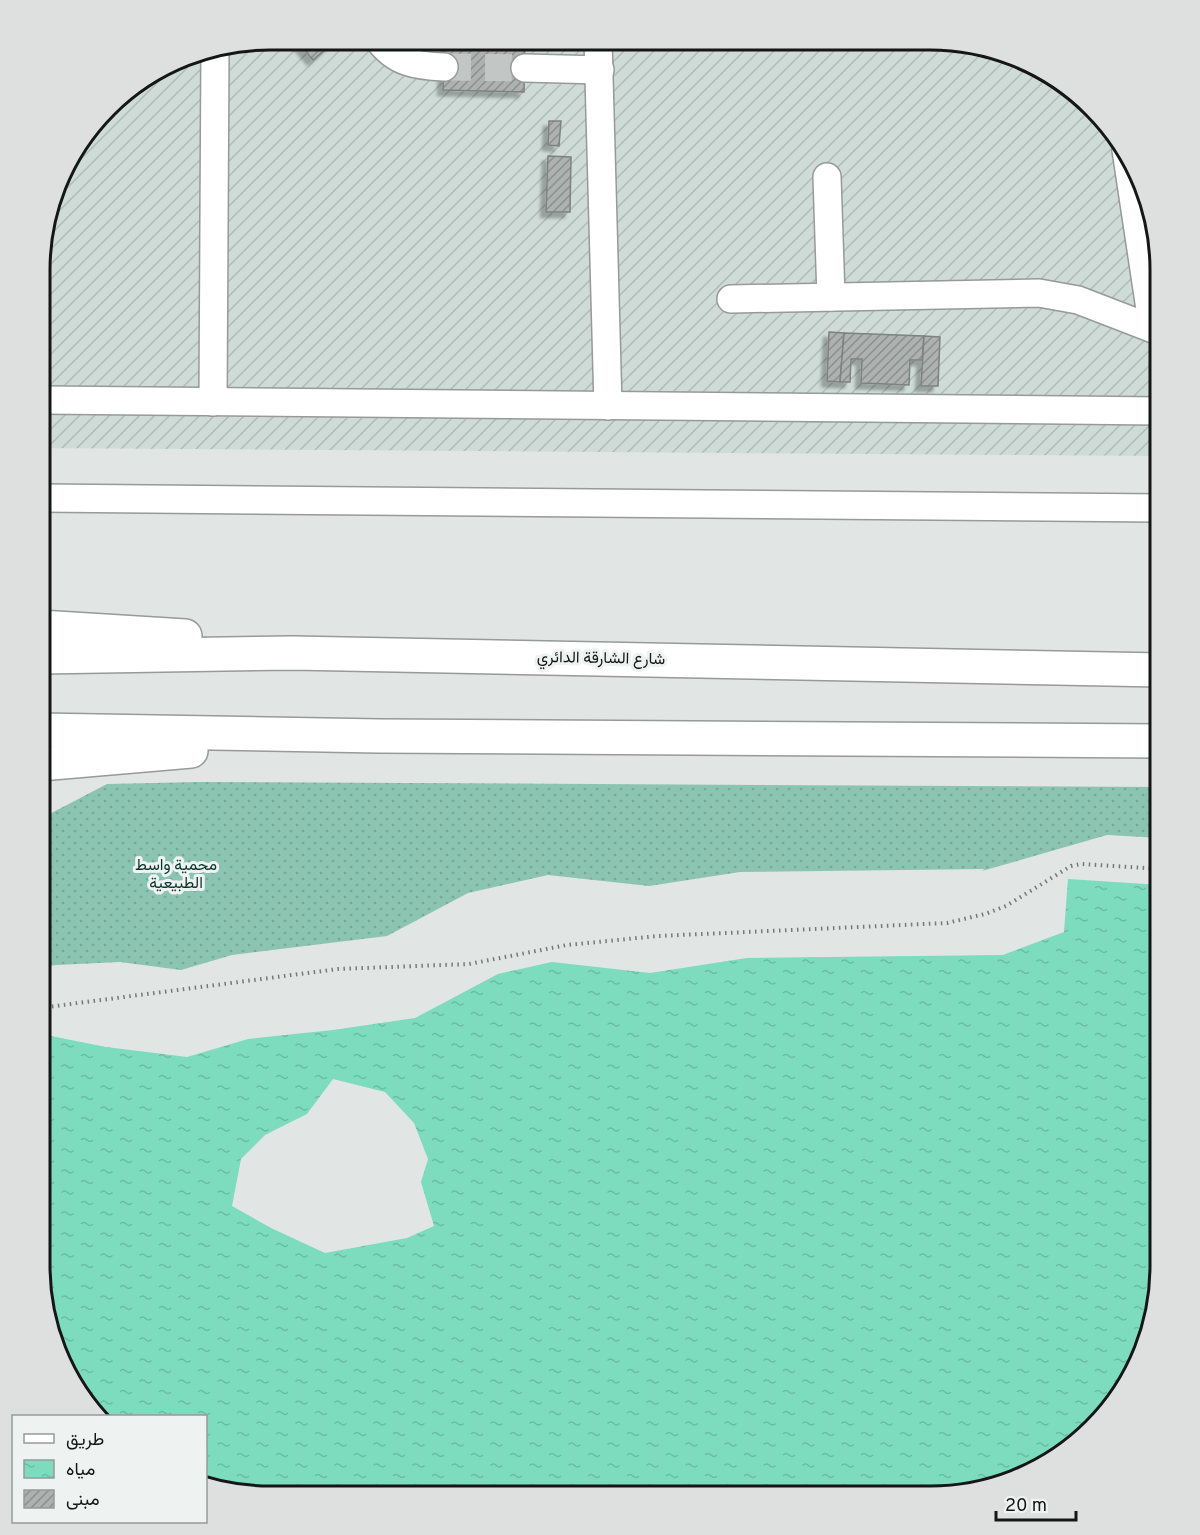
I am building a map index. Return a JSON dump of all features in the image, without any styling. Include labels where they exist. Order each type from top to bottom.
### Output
[{"type":"highway","points":[[50,628],[175,635],[293,653]]},
{"type":"highway","name":"شارع الشارقة الدائري","points":[[50,657],[293,653],[1150,670]]},
{"type":"highway","points":[[50,730],[379,736],[1150,741]]},
{"type":"highway","points":[[50,763],[379,736]]},
{"type":"lane","points":[[388,50],[401,61],[422,66],[444,67]]},
{"type":"lane","points":[[599,50],[608,406]]},
{"type":"lane","points":[[213,402],[215,57]]},
{"type":"lane","points":[[525,68],[600,70]]},
{"type":"lane","points":[[827,177],[831,297]]},
{"type":"lane","points":[[1131,178],[1150,289]]},
{"type":"lane","points":[[732,299],[1039,293],[1078,300],[1150,327]]},
{"type":"lane","points":[[50,400],[1150,411]]},
{"type":"lane","points":[[50,498],[1150,508]]},
{"type":"path","points":[[50,1007],[339,969],[469,964],[567,945],[646,938],[947,923],[985,914],[1006,906],[1071,866],[1081,864],[1150,868]]},
{"type":"shaded area","points":[[241,51],[959,51],[1015,66],[1053,87],[1075,104],[1096,125],[1128,172],[1139,199],[1149,241],[1150,456],[50,448],[51,241],[61,199],[72,172],[87,147],[114,114],[147,87],[172,72],[199,61]]},
{"type":"green space","name":"محمية واسط الطبيعية","points":[[200,782],[1150,787],[1150,837],[1107,835],[982,871],[985,869],[740,872],[649,886],[548,875],[468,893],[387,936],[232,955],[181,970],[120,962],[50,966],[50,814],[107,784]]},
{"type":"water","points":[[1068,879],[1150,884],[1150,1280],[1143,1322],[1128,1363],[1096,1410],[1064,1440],[1015,1469],[959,1484],[930,1486],[270,1486],[241,1484],[207,1476],[207,1415],[109,1415],[87,1388],[66,1350],[57,1322],[50,1280],[50,1036],[106,1047],[187,1057],[248,1039],[415,1018],[498,974],[552,962],[650,973],[747,958],[1003,955],[1064,932]],"holes":[[[333,1079],[385,1092],[414,1123],[428,1159],[421,1182],[434,1226],[407,1238],[325,1253],[271,1228],[232,1206],[241,1159],[265,1135],[307,1114]]]},
{"type":"building","points":[[304,50],[325,50],[313,60]]},
{"type":"building","points":[[445,50],[525,50],[524,92],[443,90]]},
{"type":"building","points":[[549,121],[561,121],[559,146],[548,145]]},
{"type":"building","points":[[548,156],[571,157],[570,212],[546,212]]},
{"type":"building","points":[[829,332],[844,333],[840,382],[827,381]]},
{"type":"building","points":[[844,333],[924,336],[922,360],[910,360],[909,385],[861,383],[862,359],[851,359],[850,382],[840,382]]},
{"type":"building","points":[[924,336],[940,337],[938,386],[921,386]]},
{"type":"tunnel","points":[[444,67],[525,68]]}]
